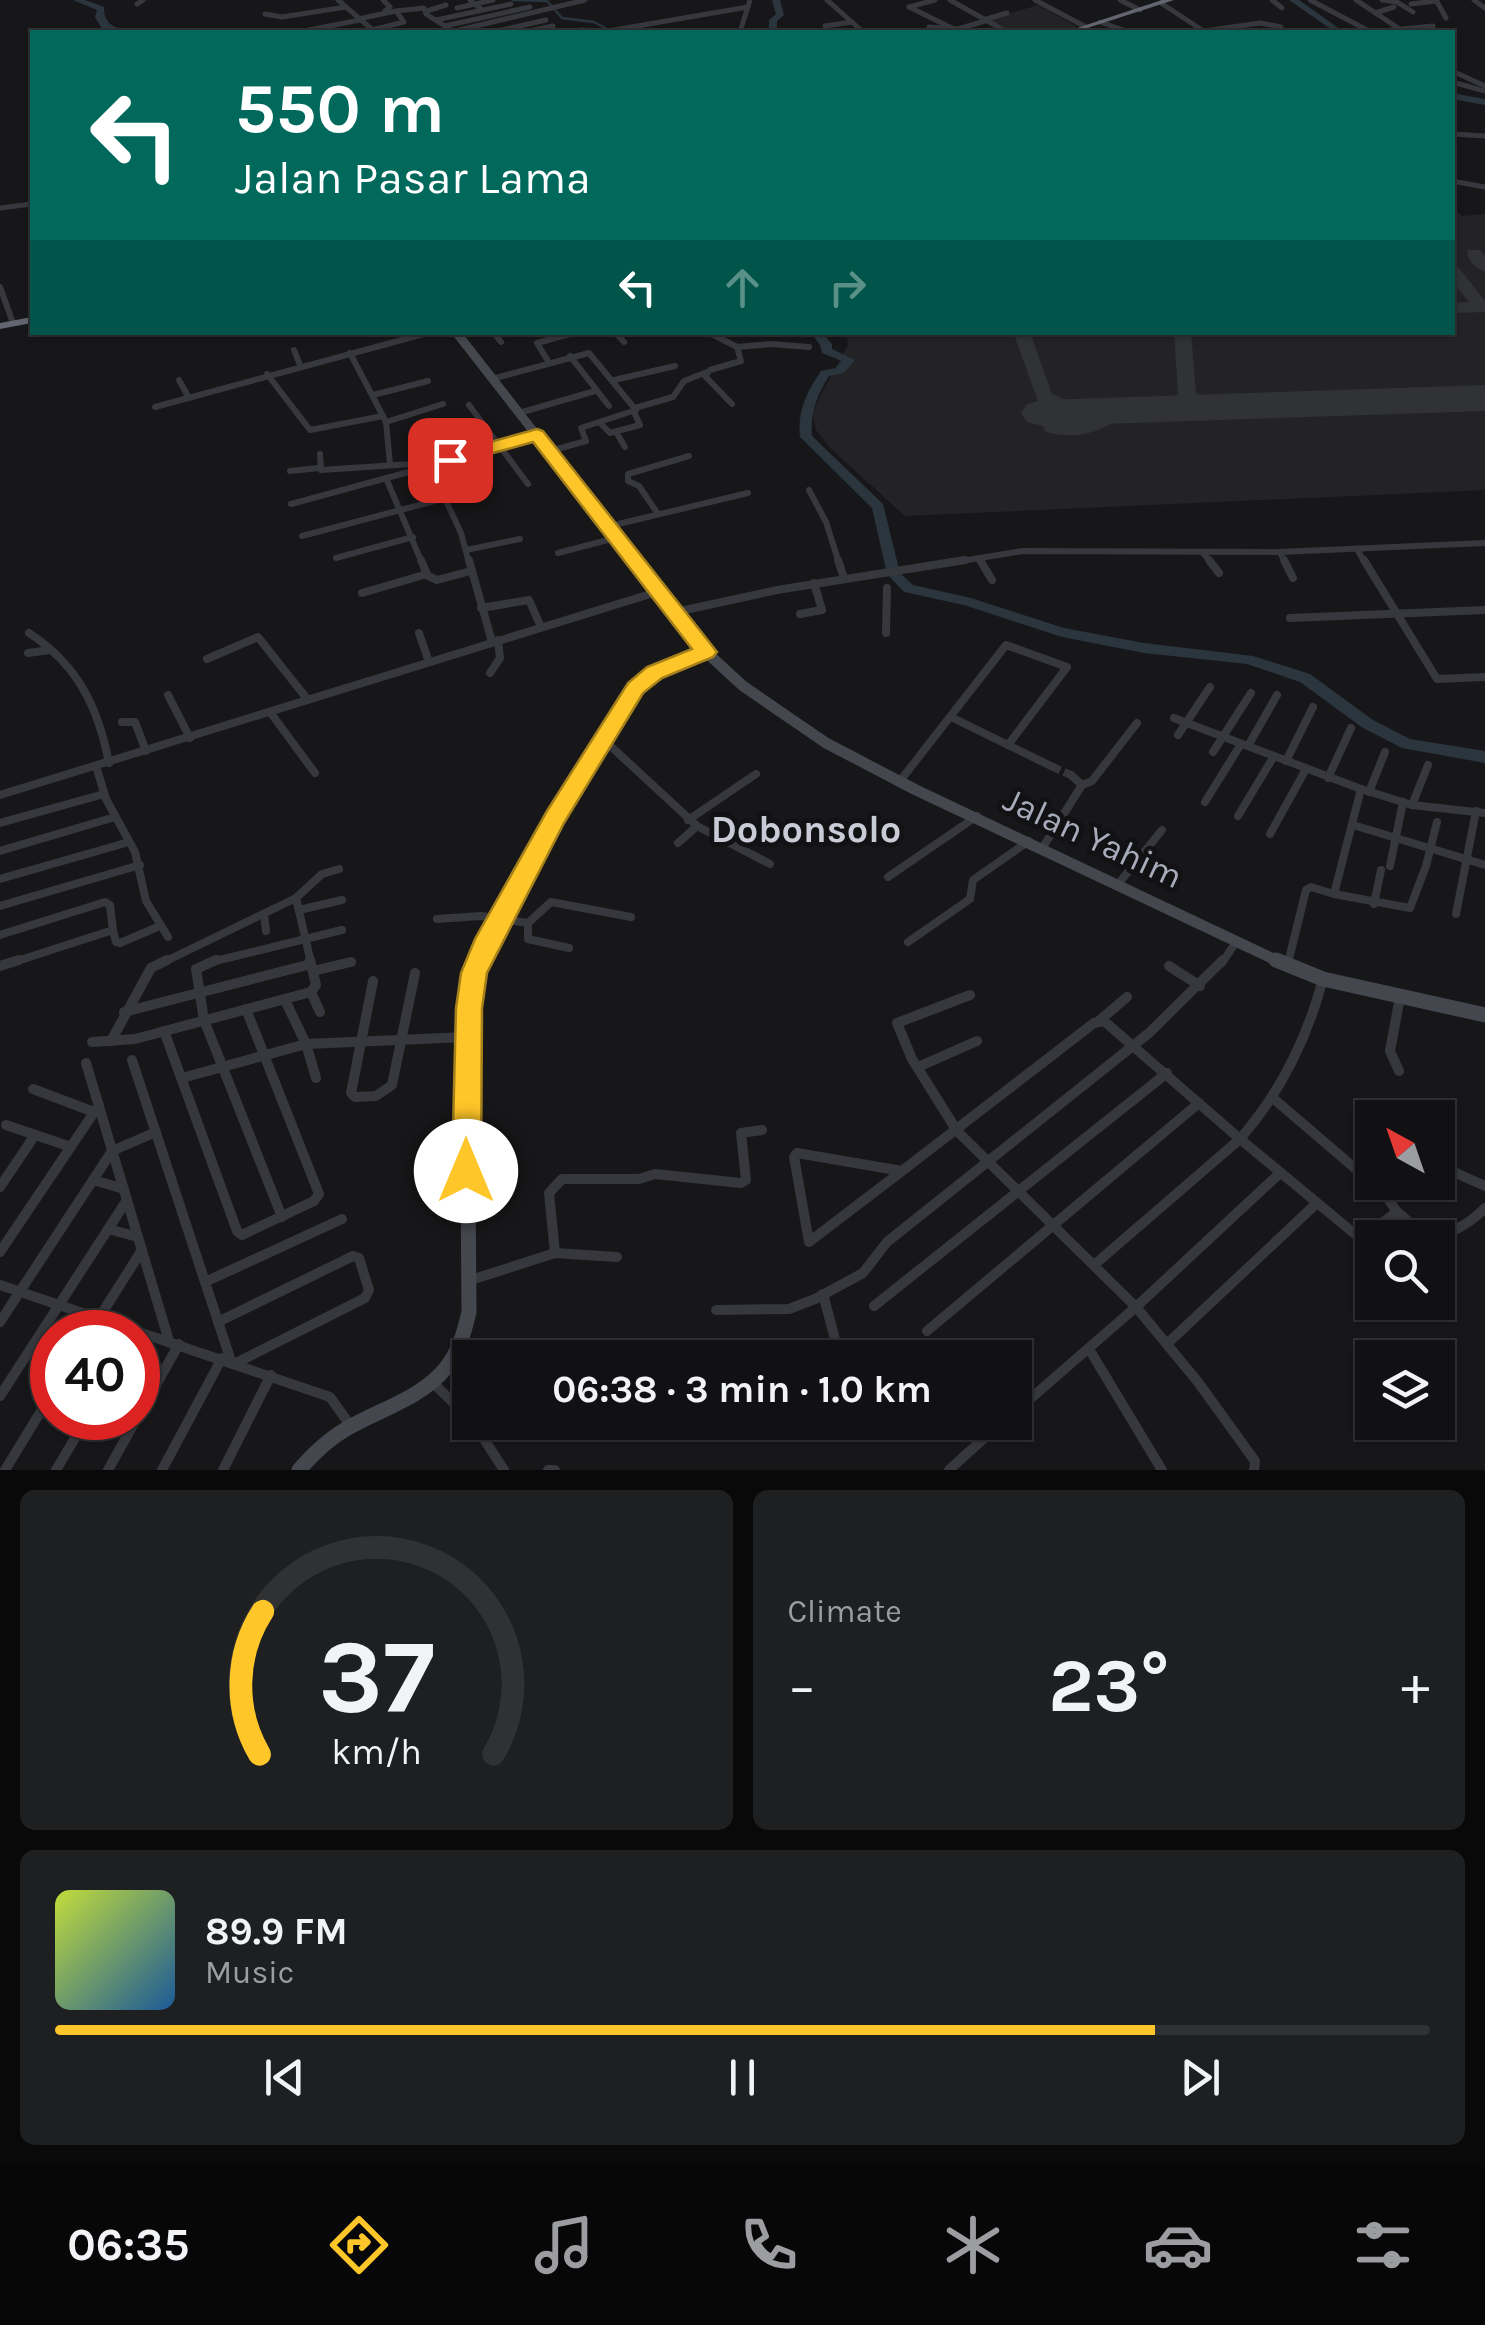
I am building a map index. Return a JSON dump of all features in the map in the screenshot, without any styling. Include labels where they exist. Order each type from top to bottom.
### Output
[{"type":"highway","points":[[1116,19],[1180,0]]},
{"type":"highway","points":[[1078,30],[1165,3]]},
{"type":"street","points":[[338,0],[372,30]]},
{"type":"street","points":[[383,0],[390,7],[385,12]]},
{"type":"street","points":[[457,8],[493,0]]},
{"type":"street","points":[[461,30],[585,0]]},
{"type":"street","points":[[827,0],[861,30]]},
{"type":"street","points":[[935,0],[910,7],[954,30]]},
{"type":"street","points":[[950,0],[1003,30]]},
{"type":"street","points":[[1034,0],[1074,30]]},
{"type":"street","points":[[1120,0],[1140,10]]},
{"type":"street","points":[[1272,0],[1282,8]]},
{"type":"street","points":[[1312,0],[1322,0]]},
{"type":"street","points":[[1312,0],[1366,30]]},
{"type":"street","points":[[1356,0],[1398,29]]},
{"type":"street","points":[[1382,0],[1397,2],[1413,12]]},
{"type":"street","points":[[1410,4],[1436,0],[1446,18]]},
{"type":"street","points":[[1474,0],[1485,7]]},
{"type":"street","points":[[309,30],[428,2]]},
{"type":"street","points":[[472,2],[506,30]]},
{"type":"street","points":[[613,30],[749,3],[741,30]]},
{"type":"street","points":[[1165,3],[1204,30]]},
{"type":"street","points":[[436,20],[510,4]]},
{"type":"street","points":[[410,9],[427,11],[446,6]]},
{"type":"street","points":[[445,26],[530,7]]},
{"type":"street","points":[[1375,13],[1394,7]]},
{"type":"street","points":[[264,14],[282,17],[346,8]]},
{"type":"street","points":[[376,30],[404,22],[396,11]]},
{"type":"street","points":[[427,11],[450,30]]},
{"type":"street","points":[[929,27],[954,30],[1007,13]]},
{"type":"street","points":[[511,30],[546,20]]},
{"type":"street","points":[[825,26],[852,22]]},
{"type":"street","points":[[1102,23],[1123,30]]},
{"type":"street","points":[[1212,30],[1260,23],[1281,27]]},
{"type":"street","points":[[534,30],[553,26]]},
{"type":"street","points":[[1389,30],[1433,26]]},
{"type":"street","points":[[1455,72],[1469,76],[1485,89]]},
{"type":"street","points":[[1456,83],[1469,76]]},
{"type":"street","points":[[1456,83],[1485,89]]},
{"type":"street","points":[[1455,134],[1485,136]]},
{"type":"street","points":[[1455,182],[1485,187]]},
{"type":"street","points":[[0,208],[30,204]]},
{"type":"street","points":[[0,287],[6,323]]},
{"type":"street","points":[[155,408],[419,335]]},
{"type":"street","name":"Jalan Yahim","points":[[460,335],[706,652],[737,683],[773,708],[900,781],[1287,965],[1323,979],[1485,1015]]},
{"type":"street","points":[[495,335],[501,342]]},
{"type":"street","points":[[548,362],[537,343],[567,335]]},
{"type":"street","points":[[618,335],[624,342]]},
{"type":"street","points":[[714,335],[737,347],[809,347]]},
{"type":"street","points":[[550,451],[586,440],[580,428],[673,397],[684,381],[740,361],[737,347]]},
{"type":"street","points":[[294,350],[300,365]]},
{"type":"street","points":[[492,378],[589,352],[614,380],[640,424],[608,432],[599,422]]},
{"type":"street","points":[[350,353],[384,419],[390,464]]},
{"type":"street","points":[[570,356],[609,406]]},
{"type":"street","points":[[614,380],[675,366]]},
{"type":"street","points":[[707,372],[706,377],[732,404]]},
{"type":"street","points":[[268,374],[310,430],[384,419],[443,404]]},
{"type":"street","points":[[179,380],[188,398]]},
{"type":"street","points":[[374,395],[428,381]]},
{"type":"street","points":[[518,412],[596,392]]},
{"type":"street","points":[[469,405],[528,484]]},
{"type":"street","points":[[616,432],[625,448]]},
{"type":"street","points":[[417,433],[426,464],[446,498],[466,550],[481,608],[495,641],[500,658],[490,673]]},
{"type":"street","points":[[290,471],[442,462],[537,435]]},
{"type":"street","points":[[319,468],[320,454]]},
{"type":"street","points":[[658,514],[639,486],[628,482],[629,472],[688,456]]},
{"type":"street","points":[[456,458],[479,499]]},
{"type":"street","points":[[290,504],[426,464]]},
{"type":"street","points":[[386,478],[414,538],[426,575]]},
{"type":"street","points":[[809,490],[826,522],[844,578]]},
{"type":"street","points":[[610,526],[748,493]]},
{"type":"street","points":[[302,536],[446,498]]},
{"type":"street","points":[[558,553],[619,537]]},
{"type":"street","points":[[336,558],[414,538]]},
{"type":"street","points":[[466,550],[520,538]]},
{"type":"street","points":[[676,612],[814,583],[1038,551],[1203,554],[1485,543]]},
{"type":"street","points":[[1357,549],[1438,679],[1485,677]]},
{"type":"street","points":[[1280,552],[1293,578]]},
{"type":"street","points":[[1203,554],[1219,573]]},
{"type":"street","points":[[979,558],[992,580]]},
{"type":"street","points":[[362,593],[426,575],[437,580],[471,571]]},
{"type":"street","points":[[800,614],[822,610],[814,583]]},
{"type":"street","points":[[886,632],[887,588]]},
{"type":"street","points":[[0,795],[660,591]]},
{"type":"street","points":[[481,608],[528,600],[541,627]]},
{"type":"street","points":[[1290,618],[1485,610]]},
{"type":"street","points":[[28,632],[92,695],[104,727],[108,759]]},
{"type":"street","points":[[419,633],[430,662]]},
{"type":"street","points":[[207,659],[251,638],[260,638],[302,702]]},
{"type":"street","points":[[900,781],[1006,645],[1064,664],[1066,672],[1008,745]]},
{"type":"street","points":[[28,654],[50,650]]},
{"type":"street","points":[[298,1470],[310,1453],[350,1426],[407,1400],[433,1383],[464,1340],[469,1281],[467,1037],[474,973],[499,918],[641,681],[706,652]]},
{"type":"street","points":[[1178,735],[1210,687]]},
{"type":"street","points":[[1213,752],[1251,693]]},
{"type":"street","points":[[168,695],[189,734]]},
{"type":"street","points":[[1205,802],[1277,695]]},
{"type":"street","points":[[1286,761],[1313,708]]},
{"type":"street","points":[[270,712],[315,774]]},
{"type":"street","points":[[951,717],[1053,767]]},
{"type":"street","points":[[1174,718],[1306,770],[1408,804],[1480,812],[1456,914]]},
{"type":"street","points":[[122,722],[135,722],[145,748]]},
{"type":"street","points":[[1043,847],[1082,784],[1092,782],[1137,723]]},
{"type":"street","points":[[1328,778],[1350,728]]},
{"type":"street","points":[[604,740],[692,823],[770,864]]},
{"type":"street","points":[[1334,894],[1365,790],[1385,752]]},
{"type":"street","points":[[1238,816],[1274,756]]},
{"type":"street","points":[[1374,904],[1408,804],[1428,765]]},
{"type":"street","points":[[96,766],[104,794],[140,865],[143,894],[168,937]]},
{"type":"street","points":[[1270,834],[1306,770]]},
{"type":"street","points":[[678,843],[692,823],[756,774]]},
{"type":"street","points":[[1071,776],[1082,784]]},
{"type":"street","points":[[0,823],[104,794]]},
{"type":"street","points":[[888,876],[977,816]]},
{"type":"street","points":[[0,850],[115,817]]},
{"type":"street","points":[[1287,965],[1306,890],[1407,909],[1412,906],[1416,888],[1426,880],[1437,822]]},
{"type":"street","points":[[1353,825],[1485,865]]},
{"type":"street","points":[[1118,883],[1162,830]]},
{"type":"street","points":[[908,942],[970,899],[973,880],[1029,841]]},
{"type":"street","points":[[0,879],[129,842]]},
{"type":"street","points":[[0,906],[140,865]]},
{"type":"street","points":[[111,1041],[124,1012],[156,964],[296,898],[322,874],[339,870]]},
{"type":"street","points":[[92,1042],[164,1031],[311,992],[316,988],[296,898]]},
{"type":"street","points":[[299,910],[342,900]]},
{"type":"street","points":[[0,936],[105,902],[110,905],[116,942],[120,944],[160,926]]},
{"type":"street","points":[[569,948],[528,939],[528,923],[551,902],[631,917]]},
{"type":"street","points":[[264,914],[266,931]]},
{"type":"street","points":[[437,919],[499,918],[528,923]]},
{"type":"street","points":[[0,966],[113,930]]},
{"type":"street","points":[[282,1216],[204,1020],[199,965],[342,930]]},
{"type":"street","points":[[716,1310],[788,1309],[863,1274],[887,1242],[1134,1045],[1200,986],[1226,959],[1236,942]]},
{"type":"street","points":[[124,1012],[312,967],[351,962]]},
{"type":"street","points":[[1169,966],[1200,986]]},
{"type":"street","points":[[373,981],[351,1093],[366,1098],[392,1085],[415,973]]},
{"type":"street","points":[[1094,1265],[1240,1139],[1274,1099],[1323,979]]},
{"type":"street","points":[[311,992],[320,1012]]},
{"type":"street","points":[[970,995],[897,1023],[918,1067],[957,1131],[1169,1342],[1222,1412],[1255,1462],[1254,1470]]},
{"type":"street","points":[[1399,1071],[1390,1051],[1400,997]]},
{"type":"street","points":[[905,1171],[797,1154],[794,1157],[809,1242],[905,1171],[1127,998]]},
{"type":"street","points":[[286,1000],[316,1078]]},
{"type":"street","points":[[164,1031],[239,1234],[314,1201],[318,1194],[246,1009]]},
{"type":"street","points":[[1100,1020],[1360,1236],[1397,1212]]},
{"type":"street","points":[[182,1078],[306,1044],[467,1037]]},
{"type":"street","points":[[918,1067],[977,1041]]},
{"type":"street","points":[[132,1060],[229,1361]]},
{"type":"street","points":[[86,1063],[96,1109],[174,1342],[160,1370]]},
{"type":"street","points":[[874,1306],[1166,1073]]},
{"type":"street","points":[[32,1088],[96,1109]]},
{"type":"street","points":[[1274,1099],[1385,1194],[1397,1212],[1424,1234],[1434,1235],[1484,1213]]},
{"type":"street","points":[[926,1331],[1199,1103]]},
{"type":"street","points":[[0,1252],[96,1109]]},
{"type":"street","points":[[6,1125],[70,1147]]},
{"type":"street","points":[[555,1254],[548,1193],[555,1183],[569,1178],[639,1179],[656,1174],[740,1183],[746,1180],[740,1134],[762,1130]]},
{"type":"street","points":[[0,1322],[112,1152],[156,1132]]},
{"type":"street","points":[[0,1187],[6,1168],[35,1135]]},
{"type":"street","points":[[1032,1398],[1280,1173]]},
{"type":"street","points":[[1455,1173],[1485,1186]]},
{"type":"street","points":[[93,1180],[125,1194]]},
{"type":"street","points":[[0,1396],[108,1229],[125,1194]]},
{"type":"street","points":[[1169,1342],[1317,1203]]},
{"type":"street","points":[[204,1282],[342,1219]]},
{"type":"street","points":[[108,1229],[138,1237]]},
{"type":"street","points":[[104,1310],[142,1250]]},
{"type":"street","points":[[469,1281],[555,1254],[617,1256]]},
{"type":"street","points":[[162,1470],[229,1361],[364,1298],[369,1290],[359,1258],[354,1256],[218,1322]]},
{"type":"street","points":[[0,1284],[76,1310]]},
{"type":"street","points":[[823,1294],[835,1340]]},
{"type":"street","points":[[160,1338],[330,1397],[350,1426]]},
{"type":"street","points":[[1090,1349],[1162,1470]]},
{"type":"street","points":[[222,1470],[271,1376]]},
{"type":"street","points":[[433,1383],[452,1402]]},
{"type":"street","points":[[5,1470],[30,1429]]},
{"type":"street","points":[[56,1470],[74,1440]]},
{"type":"street","points":[[108,1470],[124,1440]]},
{"type":"street","points":[[487,1440],[504,1470]]},
{"type":"street","points":[[949,1470],[964,1465],[983,1440]]},
{"type":"shaded area","points":[[1038,5],[1078,27],[1007,30],[987,20]]},
{"type":"shaded area","points":[[1455,210],[1462,216],[1485,214],[1485,490],[905,516],[830,448],[816,430],[813,414],[819,398],[848,345],[847,335],[1455,335]]},
{"type":"waterway","points":[[77,0],[101,9],[99,17],[105,27],[114,30]]},
{"type":"waterway","points":[[513,0],[547,1],[562,18],[594,22],[607,29]]},
{"type":"waterway","points":[[773,30],[773,20],[780,15],[776,0]]},
{"type":"waterway","points":[[1293,0],[1337,30]]},
{"type":"waterway","points":[[1455,97],[1485,102]]},
{"type":"waterway","points":[[818,335],[826,344],[826,351],[849,360],[840,371],[825,373],[816,387],[807,412],[806,437],[878,507],[894,574],[909,589],[966,601],[1062,632],[1144,648],[1248,659],[1305,678],[1368,724],[1407,744],[1485,757]]},
{"type":"taxiway","points":[[1474,253],[1485,267]]},
{"type":"taxiway","points":[[1455,274],[1481,307]]},
{"type":"taxiway","points":[[1455,308],[1485,307]]},
{"type":"taxiway","points":[[1022,335],[1044,397],[1079,412]]},
{"type":"taxiway","points":[[1182,335],[1187,395]]},
{"type":"taxiway","points":[[1162,409],[1178,404],[1187,395]]},
{"type":"taxiway","points":[[1187,395],[1209,407]]},
{"type":"taxiway","points":[[1045,413],[1052,428],[1071,431],[1096,425],[1120,410]]},
{"type":"runway","points":[[1043,413],[1485,398]]},
{"type":"tunnel","points":[[1053,767],[1071,775]]},
{"type":"district","name":"Dobonsolo","points":[[806,829]]},
{"type":"route","points":[[450,460],[537,435],[706,652],[641,681],[555,818],[484,946],[471,984],[469,1008],[466,1171]]}]
